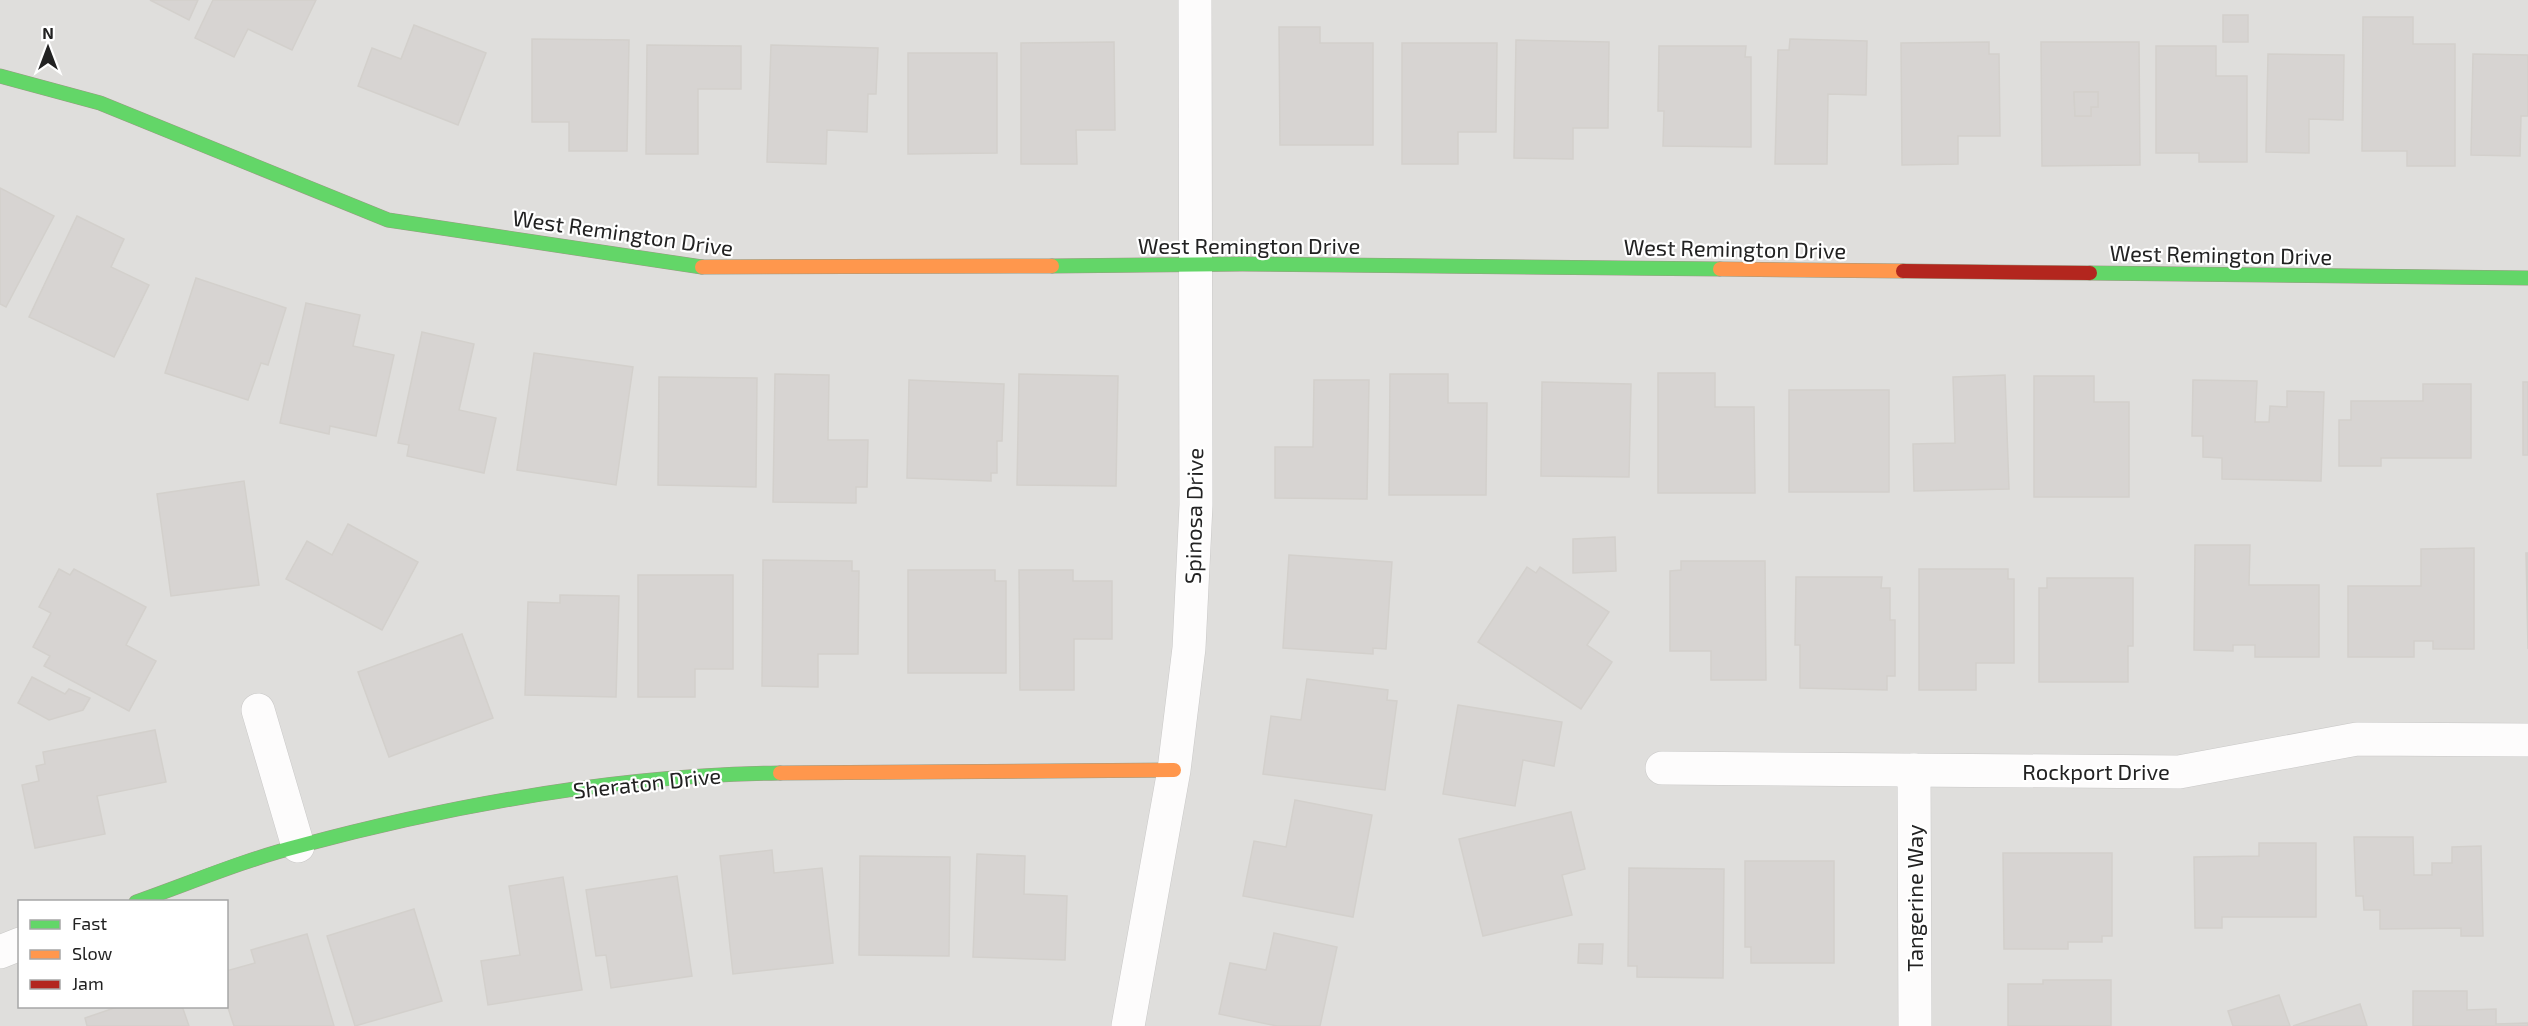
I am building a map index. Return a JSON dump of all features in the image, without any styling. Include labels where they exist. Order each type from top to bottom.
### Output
[{"type":"street","name":"Spinosa Drive","points":[[1128,1026],[1174,770],[1189,648],[1196,505],[1193,266],[1195,0]]},
{"type":"street","name":"West Remington Drive","points":[[0,76],[100,103],[388,220],[714,269],[1242,264],[2528,278]]},
{"type":"street","points":[[258,710],[298,846]]},
{"type":"street","name":"Rockport Drive","points":[[1662,768],[2179,772],[2357,740],[2528,740]]},
{"type":"street","name":"Sheraton Drive","points":[[142,900],[298,846],[510,796],[717,774],[1174,770]]},
{"type":"street","name":"Tangerine Way","points":[[1914,770],[1915,1026]]},
{"type":"street","points":[[0,952],[18,945]]},
{"type":"shaded area","points":[[0,0],[2528,0],[2528,1026],[0,1026]]},
{"type":"building","points":[[150,0],[198,0],[189,20]]},
{"type":"building","points":[[213,0],[316,0],[292,50],[248,29],[234,57],[195,38]]},
{"type":"building","points":[[2223,15],[2248,15],[2248,42],[2223,42]]},
{"type":"building","points":[[2363,17],[2413,17],[2413,44],[2455,44],[2455,166],[2407,166],[2407,151],[2362,151]]},
{"type":"building","points":[[414,25],[486,53],[458,125],[358,86],[372,48],[401,59]]},
{"type":"building","points":[[1279,27],[1320,27],[1320,43],[1373,43],[1373,145],[1280,145]]},
{"type":"building","points":[[532,39],[629,40],[627,151],[569,151],[569,122],[532,122]]},
{"type":"building","points":[[1790,39],[1867,41],[1866,95],[1828,94],[1827,164],[1775,164],[1778,50],[1789,50]]},
{"type":"building","points":[[1516,40],[1609,42],[1608,128],[1573,128],[1573,159],[1514,158]]},
{"type":"building","points":[[1114,42],[1115,130],[1076,130],[1077,164],[1021,164],[1021,43]]},
{"type":"building","points":[[1989,42],[1989,54],[1999,54],[2000,136],[1958,136],[1958,164],[1902,165],[1901,43]]},
{"type":"building","points":[[2041,42],[2139,42],[2140,165],[2042,166]],"holes":[[[2074,92],[2098,92],[2098,107],[2091,107],[2091,116],[2075,116]]]},
{"type":"building","points":[[1402,43],[1497,43],[1496,132],[1458,132],[1458,164],[1402,164]]},
{"type":"building","points":[[647,45],[741,46],[741,89],[698,89],[698,154],[646,154]]},
{"type":"building","points":[[771,45],[878,48],[876,94],[868,94],[867,132],[827,130],[826,164],[767,162]]},
{"type":"building","points":[[1659,46],[1746,46],[1745,57],[1751,57],[1751,147],[1663,146],[1664,111],[1658,111]]},
{"type":"building","points":[[2156,46],[2216,46],[2216,76],[2247,76],[2247,162],[2199,162],[2199,153],[2156,153]]},
{"type":"building","points":[[908,53],[997,53],[997,153],[908,154]]},
{"type":"building","points":[[2268,54],[2344,55],[2343,120],[2309,119],[2309,153],[2266,152]]},
{"type":"building","points":[[2473,54],[2528,55],[2528,116],[2521,116],[2520,156],[2471,155]]},
{"type":"building","points":[[2074,92],[2098,92],[2098,107],[2091,107],[2091,116],[2075,116]]},
{"type":"building","points":[[0,188],[54,216],[6,307],[0,304]]},
{"type":"building","points":[[77,216],[124,239],[111,267],[149,285],[114,357],[29,317]]},
{"type":"building","points":[[196,278],[286,308],[268,365],[261,363],[248,400],[165,373]]},
{"type":"building","points":[[306,303],[360,315],[353,346],[394,355],[376,436],[330,426],[329,434],[280,423]]},
{"type":"building","points":[[422,332],[474,344],[459,410],[496,418],[484,473],[407,456],[409,445],[398,443]]},
{"type":"building","points":[[534,353],[633,367],[616,485],[517,470]]},
{"type":"building","points":[[1658,373],[1715,373],[1715,407],[1754,407],[1755,493],[1658,493]]},
{"type":"building","points":[[775,374],[829,375],[828,440],[868,440],[867,487],[856,487],[856,503],[773,502]]},
{"type":"building","points":[[1019,374],[1118,376],[1116,486],[1017,485]]},
{"type":"building","points":[[1390,374],[1448,374],[1448,403],[1487,403],[1486,495],[1389,495]]},
{"type":"building","points":[[2005,375],[2009,489],[1914,491],[1913,444],[1955,443],[1953,377]]},
{"type":"building","points":[[2034,376],[2094,376],[2094,402],[2129,402],[2129,497],[2034,497]]},
{"type":"building","points":[[659,377],[757,378],[756,487],[658,485]]},
{"type":"building","points":[[909,380],[1004,384],[1002,441],[997,441],[997,473],[991,473],[991,481],[907,478]]},
{"type":"building","points":[[1314,380],[1369,380],[1367,499],[1275,498],[1275,447],[1313,447]]},
{"type":"building","points":[[2193,380],[2257,381],[2255,422],[2269,422],[2270,406],[2287,407],[2287,391],[2324,392],[2321,481],[2222,479],[2222,458],[2203,457],[2203,436],[2192,436]]},
{"type":"building","points":[[1542,382],[1631,384],[1629,477],[1541,476]]},
{"type":"building","points":[[2523,382],[2528,382],[2528,455],[2523,455]]},
{"type":"building","points":[[2423,384],[2471,384],[2471,458],[2381,458],[2381,466],[2339,466],[2339,420],[2351,420],[2351,401],[2423,401]]},
{"type":"building","points":[[1789,390],[1889,390],[1889,492],[1789,492]]},
{"type":"building","points":[[244,481],[259,585],[171,596],[157,494]]},
{"type":"building","points":[[348,524],[418,562],[382,630],[286,579],[307,541],[332,555]]},
{"type":"building","points":[[1615,537],[1616,571],[1573,573],[1573,539]]},
{"type":"building","points":[[2195,545],[2250,545],[2249,585],[2319,585],[2319,657],[2255,657],[2255,645],[2233,645],[2233,651],[2194,650]]},
{"type":"building","points":[[2474,548],[2474,649],[2433,649],[2433,641],[2414,641],[2414,657],[2348,657],[2348,586],[2421,586],[2421,549]]},
{"type":"building","points":[[2526,553],[2528,553],[2528,649]]},
{"type":"building","points":[[1289,555],[1392,562],[1386,649],[1373,648],[1373,654],[1283,648]]},
{"type":"building","points":[[763,560],[852,561],[852,571],[859,571],[858,654],[818,654],[818,687],[762,686]]},
{"type":"building","points":[[1681,561],[1765,561],[1766,680],[1711,680],[1711,651],[1670,651],[1670,571],[1681,570]]},
{"type":"building","points":[[1527,567],[1536,573],[1540,567],[1609,612],[1587,645],[1612,662],[1581,709],[1478,642]]},
{"type":"building","points":[[59,569],[70,575],[74,569],[146,607],[126,645],[156,661],[129,711],[44,666],[50,656],[33,647],[51,613],[39,607]]},
{"type":"building","points":[[1919,569],[2008,569],[2008,579],[2014,579],[2014,663],[1976,663],[1976,690],[1919,690]]},
{"type":"building","points":[[908,570],[995,570],[995,581],[1006,581],[1006,673],[908,673]]},
{"type":"building","points":[[1019,570],[1073,570],[1073,581],[1112,581],[1112,639],[1074,639],[1074,690],[1020,690]]},
{"type":"building","points":[[638,575],[733,575],[733,669],[695,669],[695,697],[638,697]]},
{"type":"building","points":[[1796,577],[1882,577],[1881,588],[1890,588],[1890,620],[1895,620],[1895,676],[1887,676],[1887,690],[1800,688],[1800,645],[1795,645]]},
{"type":"building","points":[[2047,578],[2133,578],[2133,646],[2128,646],[2128,682],[2039,682],[2039,588],[2047,588]]},
{"type":"building","points":[[560,595],[619,596],[616,697],[525,695],[528,602],[560,603]]},
{"type":"building","points":[[462,634],[493,718],[389,757],[358,672]]},
{"type":"building","points":[[32,677],[65,694],[69,689],[90,698],[83,710],[49,720],[18,703]]},
{"type":"building","points":[[1307,679],[1388,690],[1387,700],[1397,701],[1385,790],[1263,774],[1271,716],[1301,720]]},
{"type":"building","points":[[1458,705],[1562,722],[1554,766],[1523,760],[1515,806],[1443,794]]},
{"type":"building","points":[[155,730],[166,782],[97,796],[105,834],[35,848],[22,785],[39,781],[36,766],[45,764],[43,752]]},
{"type":"building","points":[[1295,800],[1372,815],[1353,917],[1243,896],[1254,841],[1286,847]]},
{"type":"building","points":[[1571,812],[1585,869],[1562,875],[1572,915],[1483,936],[1459,839]]},
{"type":"building","points":[[2354,837],[2413,837],[2414,875],[2432,875],[2432,863],[2452,863],[2452,847],[2481,846],[2483,936],[2461,936],[2461,928],[2380,929],[2380,910],[2364,910],[2363,896],[2356,896]]},
{"type":"building","points":[[2259,843],[2316,843],[2316,917],[2222,917],[2222,928],[2195,928],[2194,857],[2259,856]]},
{"type":"building","points":[[772,850],[774,873],[822,868],[833,963],[733,974],[720,856]]},
{"type":"building","points":[[2003,853],[2112,853],[2112,936],[2102,936],[2102,942],[2068,942],[2068,949],[2004,949]]},
{"type":"building","points":[[977,854],[1025,856],[1024,894],[1067,896],[1065,960],[973,957]]},
{"type":"building","points":[[860,856],[950,857],[949,956],[859,955]]},
{"type":"building","points":[[1745,861],[1834,861],[1834,963],[1751,963],[1751,947],[1745,947]]},
{"type":"building","points":[[1629,868],[1724,869],[1723,978],[1637,977],[1637,966],[1628,966]]},
{"type":"building","points":[[677,876],[692,976],[611,988],[606,955],[596,956],[586,890]]},
{"type":"building","points":[[563,877],[582,990],[488,1005],[481,961],[520,955],[509,886]]},
{"type":"building","points":[[414,909],[442,1001],[355,1026],[327,936]]},
{"type":"building","points":[[1274,933],[1337,947],[1320,1026],[1277,1026],[1219,1014],[1230,963],[1266,970]]},
{"type":"building","points":[[307,934],[334,1026],[234,1026],[228,1008],[228,970],[255,963],[251,950]]},
{"type":"building","points":[[1579,944],[1603,944],[1602,964],[1578,963]]},
{"type":"building","points":[[2043,980],[2111,980],[2111,1026],[2008,1026],[2008,984],[2043,984]]},
{"type":"building","points":[[2413,991],[2467,991],[2467,1010],[2496,1009],[2496,1024],[2528,1023],[2528,1026],[2413,1026]]},
{"type":"building","points":[[2279,995],[2290,1026],[2233,1026],[2228,1011]]},
{"type":"building","points":[[2360,1004],[2367,1026],[2293,1026]]},
{"type":"building","points":[[114,1008],[183,1008],[189,1026],[87,1026],[85,1018]]},
{"type":"traffic: fast","points":[[0,76],[100,103],[388,220],[702,267]]},
{"type":"traffic: fast","points":[[1052,266],[1242,264],[1720,269]]},
{"type":"traffic: fast","points":[[2090,273],[2528,278]]},
{"type":"traffic: fast","points":[[141,900],[278,852],[358,831],[477,805],[538,794],[659,779],[780,773]]},
{"type":"traffic: slow","points":[[702,267],[1052,266]]},
{"type":"traffic: slow","points":[[1720,269],[1903,271]]},
{"type":"traffic: slow","points":[[780,773],[1174,770]]},
{"type":"traffic: jam","points":[[1903,271],[2090,273]]}]
